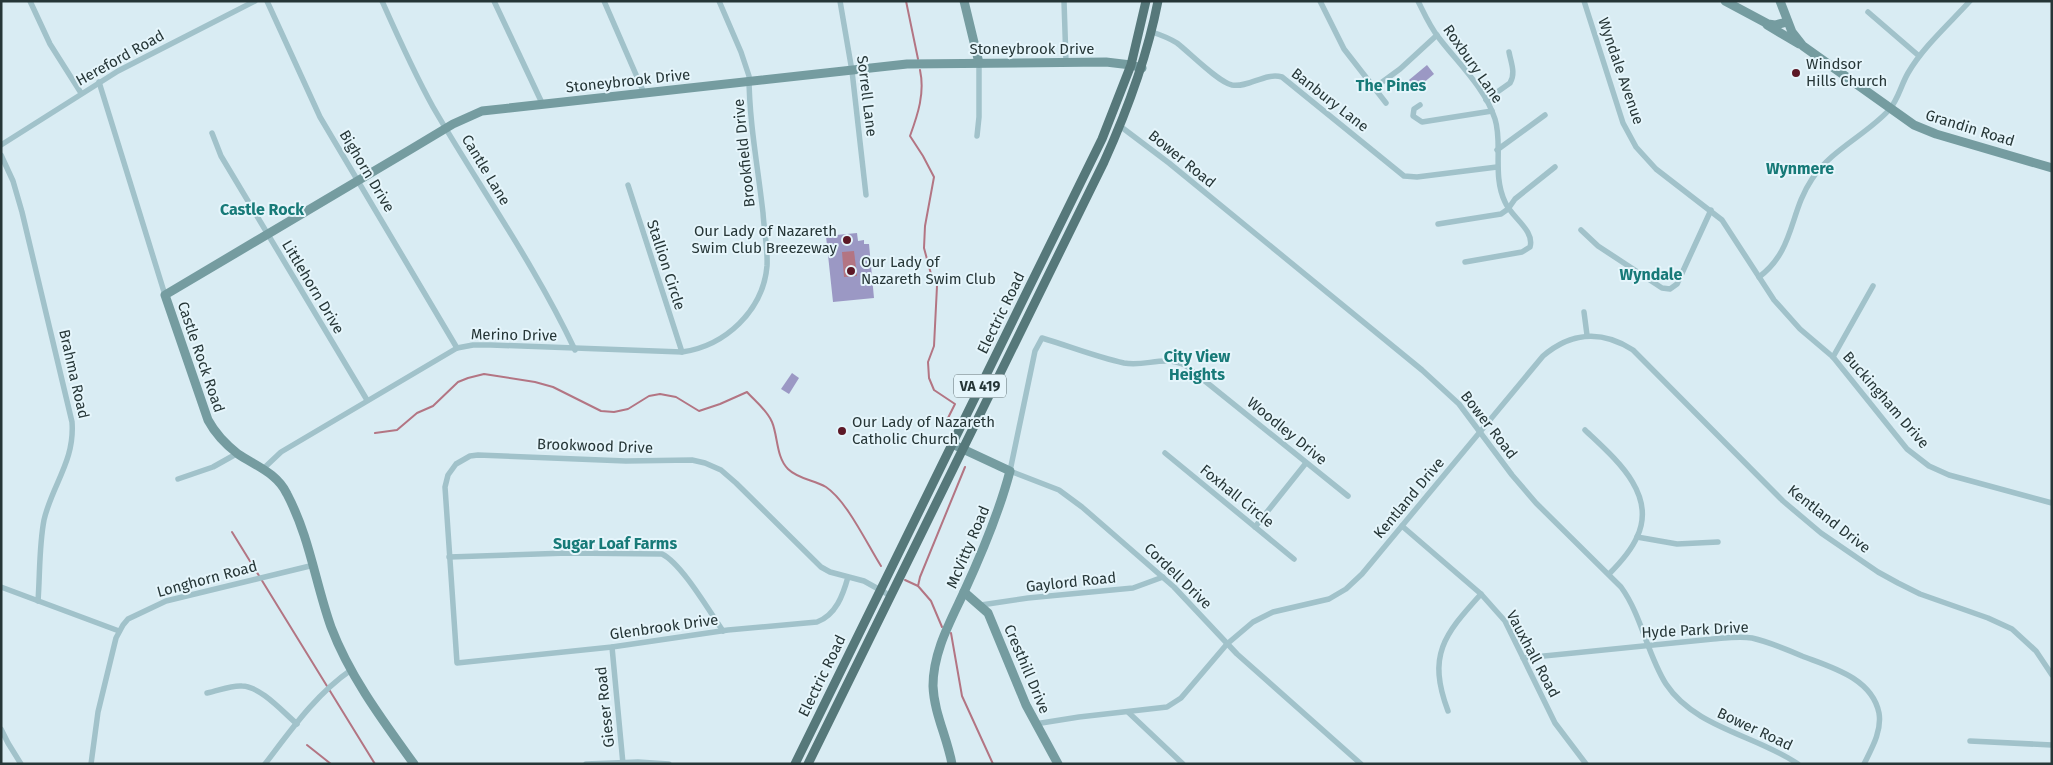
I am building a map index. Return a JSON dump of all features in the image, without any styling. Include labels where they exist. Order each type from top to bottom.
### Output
[{"type":"main road","name":"Electric Road","points":[[795,764],[1102,139],[1131,64],[1146,1]]},
{"type":"main road","name":"Electric Road","points":[[808,764],[1120,126],[1142,68],[1158,1]]},
{"type":"street","points":[[30,1],[50,44],[81,93]]},
{"type":"street","name":"Hereford Road","points":[[1,145],[98,82],[255,1]]},
{"type":"street","name":"Bighorn Drive","points":[[267,1],[320,118],[457,348]]},
{"type":"street","name":"Cantle Lane","points":[[382,1],[414,72],[551,304],[575,350]]},
{"type":"street","points":[[494,1],[542,103]]},
{"type":"street","points":[[604,1],[644,93]]},
{"type":"street","name":"Brookfield Drive","points":[[719,1],[749,76],[767,254],[763,285],[753,306]]},
{"type":"street","name":"Sorrell Lane","points":[[840,1],[852,71],[866,195]]},
{"type":"street","points":[[964,1],[979,64],[977,136]]},
{"type":"street","points":[[1064,1],[1066,62]]},
{"type":"street","points":[[1320,1],[1340,44],[1386,103]]},
{"type":"street","name":"Roxbury Lane","points":[[1418,1],[1437,35],[1486,100],[1492,112],[1496,126],[1497,167],[1502,196],[1508,209],[1528,232],[1530,238],[1530,247],[1522,252],[1465,262]]},
{"type":"street","name":"Wyndale Avenue","points":[[1584,1],[1623,122],[1636,147],[1656,169],[1722,220],[1759,277]]},
{"type":"street","points":[[1725,1],[1803,46]]},
{"type":"street","points":[[1780,1],[1787,22],[1803,46]]},
{"type":"street","points":[[1759,277],[1775,263],[1787,243],[1795,216],[1811,180],[1832,157],[1890,109],[1899,94],[1907,74],[1919,56],[1970,1]]},
{"type":"street","points":[[1868,12],[1919,56]]},
{"type":"street","points":[[1765,23],[1775,25],[1787,22]]},
{"type":"street","name":"Banbury Lane","points":[[1152,32],[1178,44],[1220,78],[1232,84],[1246,84],[1274,76],[1282,77],[1404,176],[1426,176],[1497,167]]},
{"type":"street","points":[[1374,88],[1400,69],[1437,35]]},
{"type":"street","name":"Grandin Road","points":[[1803,46],[1914,125],[1936,134],[2052,168]]},
{"type":"street","points":[[1486,100],[1510,83],[1512,79],[1513,71],[1509,52]]},
{"type":"street","name":"Stoneybrook Drive","points":[[165,295],[446,128],[482,111],[907,64],[1066,62],[1131,64],[1142,68]]},
{"type":"street","name":"Castle Rock Road","points":[[98,82],[165,295],[208,420],[219,437],[238,453],[277,479],[287,493],[307,538],[330,625],[351,670],[414,764]]},
{"type":"street","points":[[1420,105],[1414,109],[1413,116],[1422,122],[1492,112]]},
{"type":"street","points":[[1497,150],[1545,115]]},
{"type":"street","name":"Bower Road","points":[[1120,126],[1169,163],[1422,370],[1459,404],[1512,475],[1536,503],[1609,574],[1630,600],[1666,683],[1689,708],[1707,720],[1754,740],[1798,764]]},
{"type":"street","name":"Littlehorn Drive","points":[[212,133],[222,156],[267,234],[367,400]]},
{"type":"street","name":"Brahma Road","points":[[1,155],[13,181],[22,212],[72,422],[74,438],[70,454],[44,521],[38,601]]},
{"type":"street","points":[[1438,224],[1494,216],[1508,209],[1515,199],[1554,167]]},
{"type":"street","name":"Stallion Circle","points":[[628,185],[682,352]]},
{"type":"street","points":[[1581,230],[1606,252],[1662,288],[1670,289],[1676,284],[1711,210]]},
{"type":"street","name":"Buckingham Drive","points":[[1759,277],[1784,312],[1833,358],[1907,448],[1929,466],[1949,475],[2052,503]]},
{"type":"street","points":[[1833,358],[1873,286]]},
{"type":"street","name":"Merino Drive","points":[[263,468],[281,452],[457,348],[482,345],[575,350],[682,352],[704,348],[725,336],[743,320],[753,306]]},
{"type":"street","points":[[1584,312],[1588,335]]},
{"type":"street","name":"Kentland Drive","points":[[1035,724],[1079,717],[1159,709],[1173,704],[1244,628],[1266,615],[1288,608],[1317,603],[1346,590],[1362,574],[1480,431],[1551,349],[1572,338],[1588,335],[1605,337],[1633,350],[1783,501],[1828,538],[1898,583],[1920,594],[1988,618],[2012,629],[2036,651],[2052,675]]},
{"type":"street","name":"Woodley Drive","points":[[1042,338],[1124,363],[1143,364],[1170,360],[1185,365],[1348,496]]},
{"type":"street","name":"McVitty Road","points":[[952,764],[934,699],[933,678],[939,650],[996,516],[1010,471],[1035,351],[1042,338]]},
{"type":"street","points":[[1585,430],[1619,464],[1635,486],[1642,512],[1642,521],[1637,537],[1621,561],[1609,574]]},
{"type":"street","name":"Cordell Drive","points":[[952,444],[1010,471],[1047,484],[1067,496],[1163,577],[1227,644],[1361,764]]},
{"type":"street","points":[[178,478],[213,467],[238,453]]},
{"type":"street","name":"Foxhall Circle","points":[[1165,453],[1294,559]]},
{"type":"street","name":"Brookwood Drive","points":[[457,662],[449,557],[446,480],[456,464],[470,456],[626,461],[692,460],[705,463],[721,470],[736,483],[813,560],[830,572],[864,581],[891,596]]},
{"type":"street","points":[[1255,527],[1306,463]]},
{"type":"street","name":"Vauxhall Road","points":[[1402,526],[1481,594],[1505,621],[1555,723],[1586,764]]},
{"type":"street","points":[[1637,537],[1677,544],[1718,542]]},
{"type":"street","points":[[449,557],[656,552],[669,558],[682,572],[723,631]]},
{"type":"street","name":"Longhorn Road","points":[[119,631],[128,619],[166,601],[314,565]]},
{"type":"street","name":"Glenbrook Drive","points":[[457,662],[612,648],[723,631],[817,622],[828,616],[840,599],[848,577]]},
{"type":"street","name":"Gaylord Road","points":[[981,606],[1028,598],[1133,588],[1163,577]]},
{"type":"street","points":[[1,587],[119,631],[98,712],[91,764]]},
{"type":"street","name":"Cresthill Drive","points":[[964,592],[988,613],[1035,724],[1058,764]]},
{"type":"street","points":[[1448,711],[1440,686],[1438,664],[1440,652],[1451,630],[1481,594]]},
{"type":"street","name":"Hyde Park Drive","points":[[1523,658],[1648,644],[1730,638],[1750,638],[1784,648],[1850,676],[1867,691],[1879,714],[1877,738],[1864,764]]},
{"type":"street","name":"Gieser Road","points":[[612,648],[623,763]]},
{"type":"street","points":[[265,764],[325,690],[351,670]]},
{"type":"street","points":[[207,693],[238,686],[248,686],[269,700],[297,724]]},
{"type":"street","points":[[1128,712],[1183,764]]},
{"type":"street","points":[[1,729],[21,764]]},
{"type":"street","points":[[1970,741],[2052,745]]},
{"type":"street","points":[[586,764],[669,764]]},
{"type":"shaded area","points":[[1427,65],[1434,74],[1416,89],[1409,80]]},
{"type":"shaded area","name":"Our Lady of Nazareth Swim Club","points":[[857,233],[858,241],[864,240],[864,244],[869,244],[874,298],[833,302],[826,236]]},
{"type":"shaded area","points":[[854,251],[857,276],[844,277],[842,252]]},
{"type":"shaded area","points":[[792,373],[799,378],[789,394],[781,389]]},
{"type":"waterway","points":[[906,1],[918,59]]},
{"type":"waterway","points":[[920,70],[921,95],[918,112],[910,136],[934,177],[925,226],[924,248],[931,274],[937,286],[934,346],[928,362],[929,378],[934,390],[955,404],[946,422]]},
{"type":"waterway","points":[[375,433],[397,430],[417,413],[433,406],[458,382],[484,374],[535,382],[553,387],[601,411],[614,412],[628,409],[649,396],[660,394],[676,397],[699,411],[747,392],[770,418],[779,453],[784,464],[796,475],[826,487],[834,494],[849,512],[881,566]]},
{"type":"waterway","points":[[918,586],[965,467]]},
{"type":"waterway","points":[[232,532],[375,764]]},
{"type":"waterway","points":[[905,580],[918,586],[931,601],[942,627]]},
{"type":"waterway","points":[[951,633],[962,696],[993,764]]},
{"type":"waterway","points":[[307,745],[331,764]]},
{"type":"place","name":"Windsor Hills Church","points":[[1796,73]]},
{"type":"place","name":"Our Lady of Nazareth Swim Club Breezeway","points":[[847,240]]},
{"type":"place","name":"Our Lady of Nazareth Swim Club","points":[[851,271]]},
{"type":"place","name":"Our Lady of Nazareth Catholic Church","points":[[842,431]]},
{"type":"district","name":"The Pines","points":[[1391,85]]},
{"type":"district","name":"Wynmere","points":[[1800,168]]},
{"type":"district","name":"Castle Rock","points":[[262,209]]},
{"type":"district","name":"Wyndale","points":[[1651,274]]},
{"type":"district","name":"City View Heights","points":[[1197,365]]},
{"type":"district","name":"Sugar Loaf Farms","points":[[615,543]]}]
